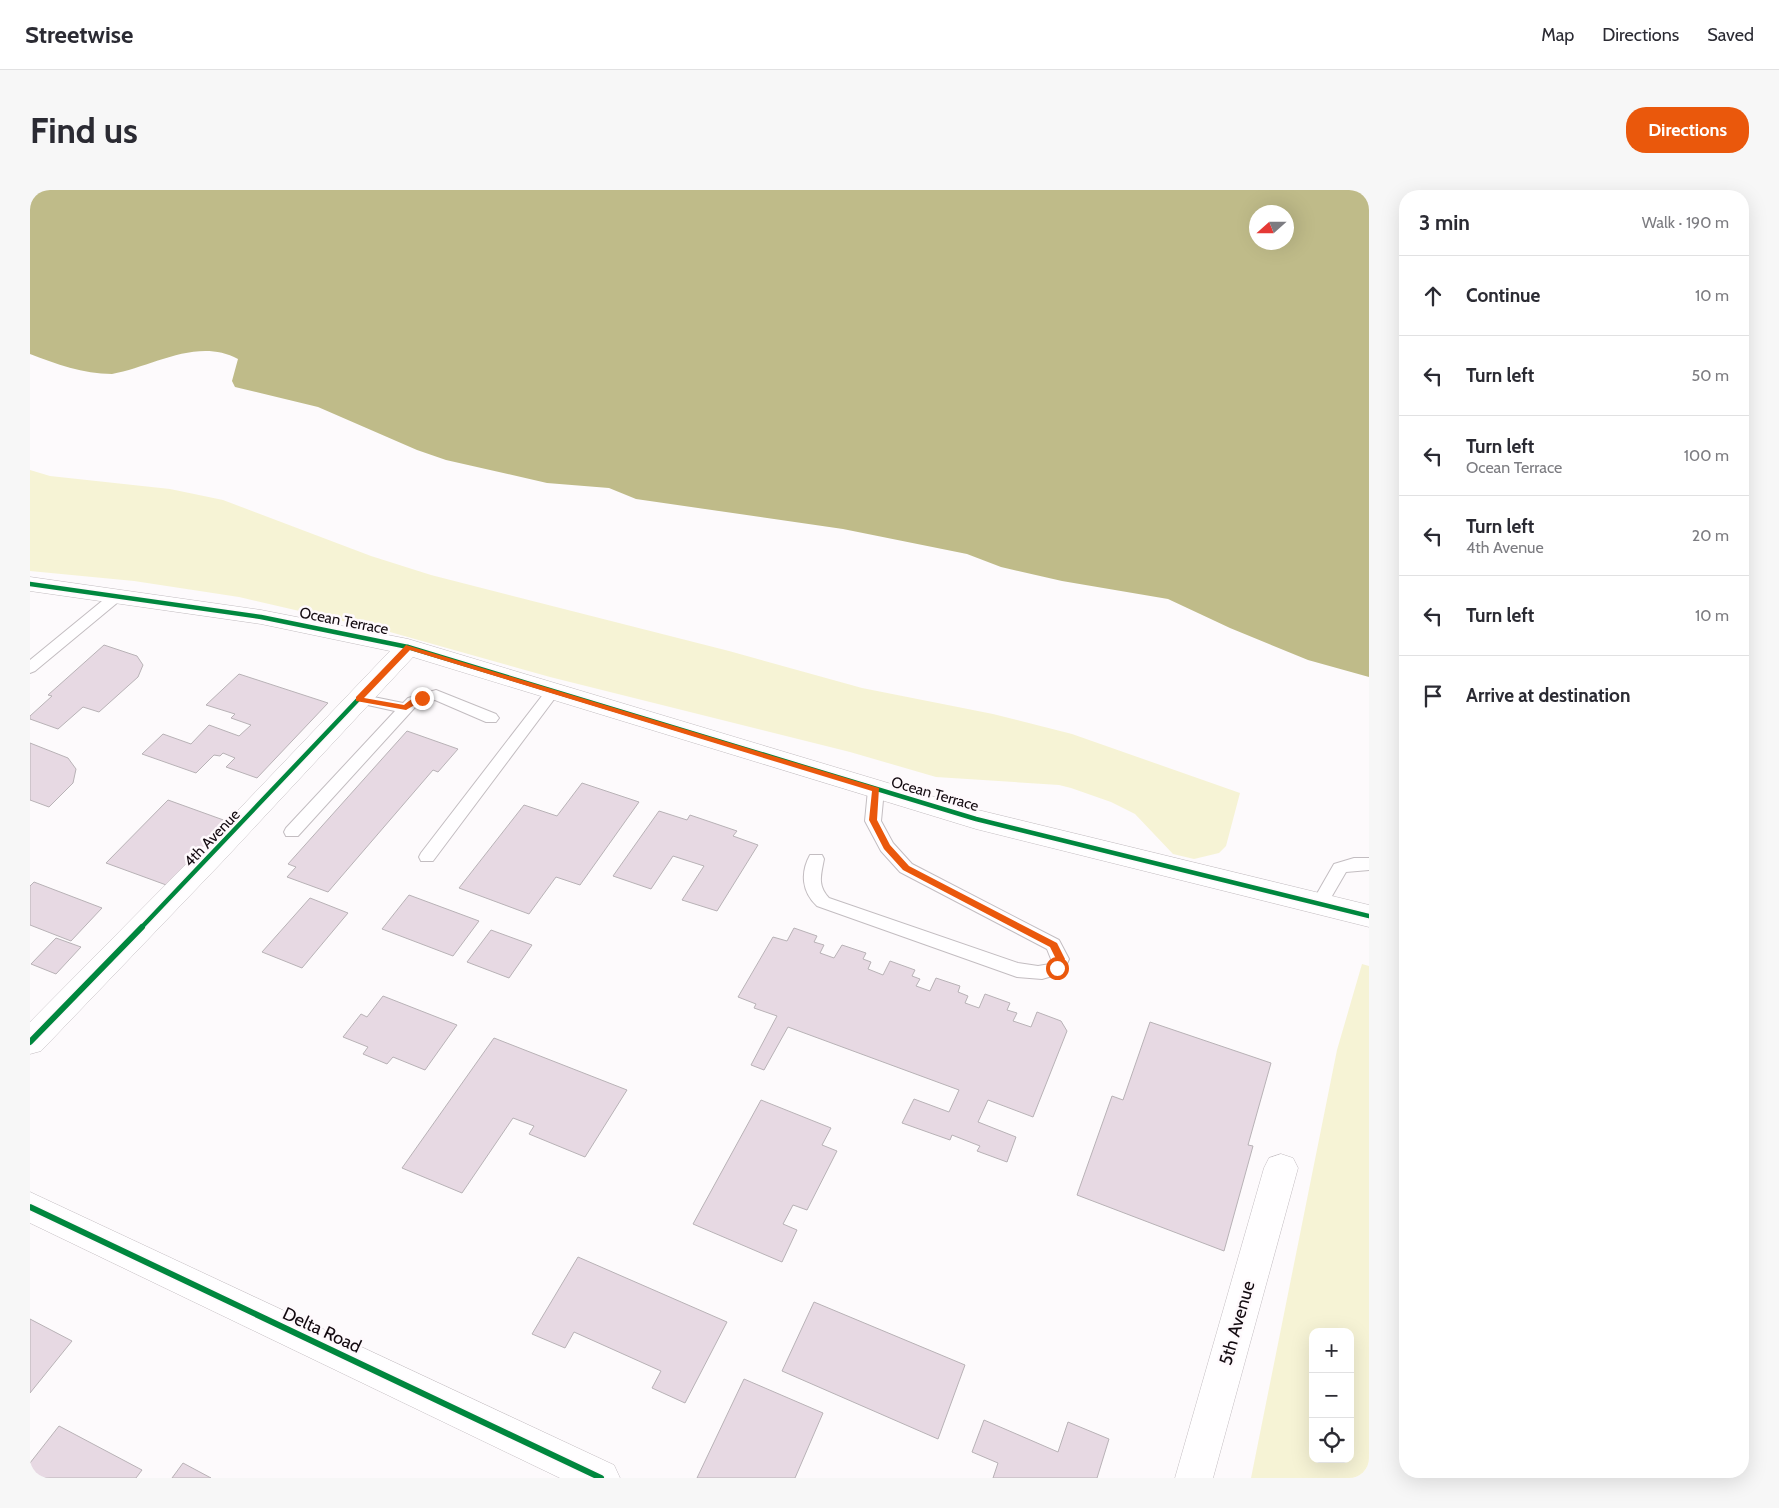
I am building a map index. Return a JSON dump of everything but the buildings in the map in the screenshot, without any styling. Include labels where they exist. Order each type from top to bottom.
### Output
[{"type":"street","name":"Ocean Terrace","points":[[30,584],[118,595],[261,617],[408,647],[976,819],[1369,916]]},
{"type":"street","name":"4th Avenue","points":[[30,1042],[214,854],[408,647]]},
{"type":"street","name":"5th Avenue","points":[[1194,1478],[1281,1168]]},
{"type":"street","name":"Delta Road","points":[[30,1207],[601,1478]]},
{"type":"lane","points":[[30,668],[118,595]]},
{"type":"lane","points":[[427,857],[552,691]]},
{"type":"lane","points":[[292,832],[413,701],[436,696],[491,718]]},
{"type":"lane","points":[[359,699],[406,708]]},
{"type":"lane","points":[[816,859],[810,887],[814,895],[823,902],[1017,970],[1035,974],[1047,973],[1057,968],[1060,959],[1054,945],[906,868],[887,847],[873,820],[876,790]]},
{"type":"lane","points":[[1319,904],[1340,868],[1354,864],[1369,864]]},
{"type":"shaded area","points":[[30,190],[1369,190],[1369,677],[1308,660],[1230,628],[1168,599],[1062,581],[1001,567],[967,554],[843,529],[636,499],[609,488],[547,483],[446,460],[417,450],[318,407],[235,387],[232,381],[238,359],[222,353],[207,351],[191,352],[112,374],[101,374],[60,365],[30,354]]},
{"type":"shaded area","points":[[30,470],[50,476],[170,489],[223,500],[371,556],[431,575],[729,651],[862,688],[993,714],[1072,734],[1240,793],[1226,846],[1219,853],[1194,859],[1173,854],[1135,814],[1111,802],[1059,785],[936,777],[850,752],[550,677],[390,632],[239,597],[134,581],[30,571]]},
{"type":"shaded area","points":[[1362,964],[1369,966],[1369,1478],[1251,1478],[1337,1050]]},
{"type":"cycle path","points":[[30,584],[261,617],[408,647],[976,819],[1369,916]]},
{"type":"cycle path","points":[[30,1042],[214,853],[408,647]]},
{"type":"cycle path","points":[[30,1207],[601,1478]]},
{"type":"route","points":[[422,698],[413,701],[406,708],[359,699],[408,647],[876,790],[873,820],[887,847],[906,868],[925,880],[1054,945],[1060,959],[1057,968]]}]
